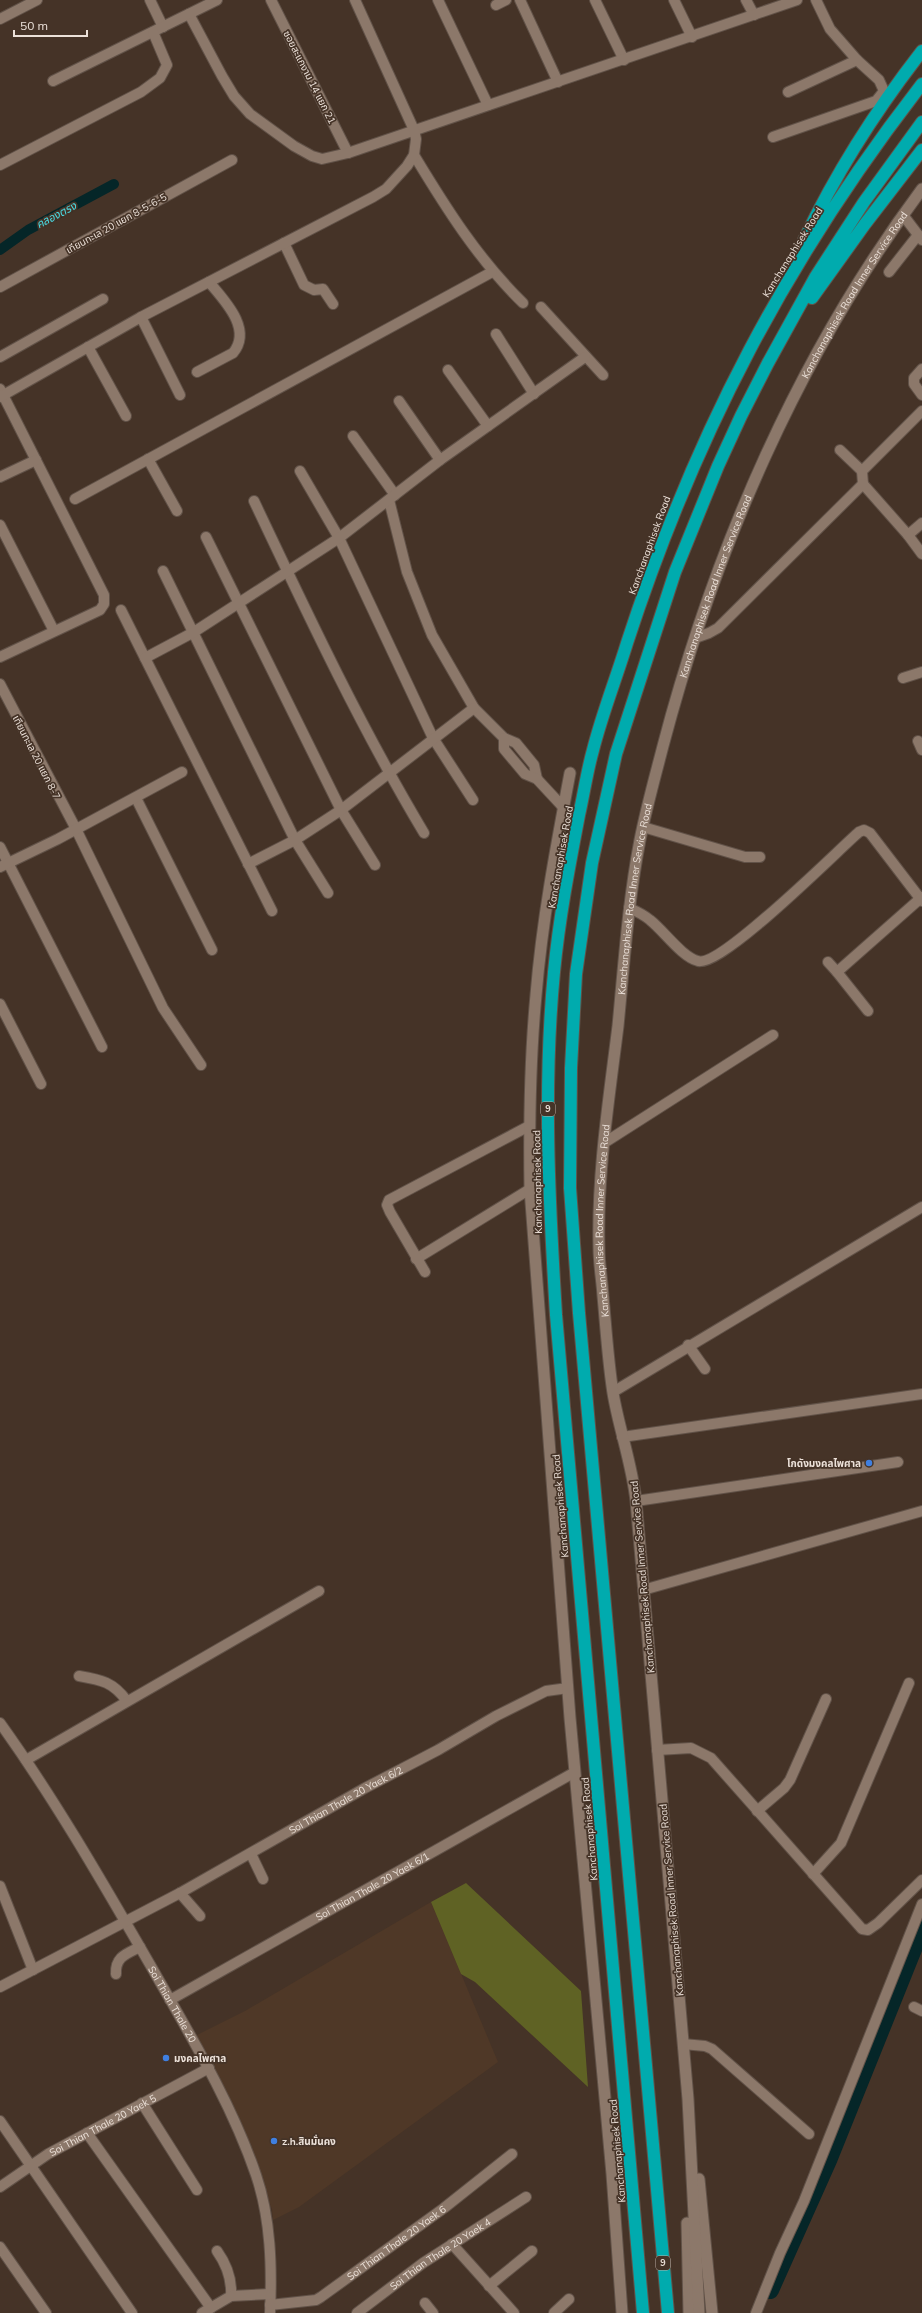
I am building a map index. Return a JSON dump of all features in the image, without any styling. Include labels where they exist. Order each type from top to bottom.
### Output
[{"type":"highway","points":[[771,308],[821,205],[842,166],[888,96],[922,51]]},
{"type":"highway","name":"Kanchanaphisek Road","points":[[643,2313],[556,1315],[548,1191],[548,1068],[554,971],[569,863],[592,750],[636,616],[672,515],[719,408],[771,308],[846,188],[922,84]]},
{"type":"highway","name":"9","points":[[668,2313],[579,1313],[570,1188],[571,1068],[576,974],[591,871],[616,754],[675,572],[695,519],[718,466],[768,363],[840,238],[922,122]]},
{"type":"highway","points":[[768,363],[836,262],[922,150]]},
{"type":"main road","name":"Kanchanaphisek Road Inner Service Road","points":[[699,2313],[684,2044],[636,1501],[633,1475],[622,1436],[613,1392],[599,1248],[604,1143],[629,908],[643,827],[673,709],[713,582],[763,460],[827,336],[903,215],[922,189]]},
{"type":"main road","points":[[570,773],[549,890],[536,993],[529,1126],[530,1188],[568,1688],[612,2174],[622,2313]]},
{"type":"main road","points":[[688,2099],[687,2222],[689,2313]]},
{"type":"main road","points":[[688,2099],[702,2198],[712,2313]]},
{"type":"street","points":[[0,19],[37,0]]},
{"type":"street","points":[[150,0],[163,27]]},
{"type":"street","points":[[53,81],[217,0]]},
{"type":"street","name":"ซอยสะแกงาม 14 แยก 21","points":[[271,0],[348,153]]},
{"type":"street","points":[[355,0],[414,130],[414,155],[460,228],[492,272],[523,303]]},
{"type":"street","points":[[438,0],[488,105]]},
{"type":"street","points":[[496,5],[506,0]]},
{"type":"street","points":[[520,0],[558,82]]},
{"type":"street","points":[[594,0],[624,60]]},
{"type":"street","points":[[674,0],[692,37]]},
{"type":"street","points":[[746,0],[754,15]]},
{"type":"street","points":[[189,14],[234,96],[250,114],[294,146],[312,156],[322,159],[348,153],[797,0]]},
{"type":"street","points":[[773,137],[876,101],[884,91],[879,80],[857,60],[830,29],[816,0]]},
{"type":"street","points":[[0,165],[141,92],[160,78],[167,65],[153,32]]},
{"type":"street","points":[[788,92],[857,60]]},
{"type":"street","points":[[0,657],[100,610],[104,604],[104,595],[1,394],[141,317],[386,189],[396,180],[414,155]]},
{"type":"street","name":"เทียนทะเล 20 แยก 8-5-6-5","points":[[0,287],[232,160]]},
{"type":"street","points":[[889,272],[920,238],[903,215]]},
{"type":"street","points":[[284,243],[304,285],[314,290],[323,289],[333,304]]},
{"type":"street","points":[[75,498],[492,272]]},
{"type":"street","points":[[198,372],[233,353],[237,348],[239,335],[238,321],[225,301],[209,282]]},
{"type":"street","points":[[0,357],[103,299]]},
{"type":"street","points":[[541,307],[603,375]]},
{"type":"street","points":[[141,317],[180,395]]},
{"type":"street","points":[[496,334],[534,394]]},
{"type":"street","points":[[88,347],[126,416]]},
{"type":"street","points":[[145,658],[194,632],[339,538],[440,460],[586,357]]},
{"type":"street","points":[[448,370],[488,426]]},
{"type":"street","points":[[922,370],[914,378],[914,384],[922,395]]},
{"type":"street","points":[[399,401],[440,460]]},
{"type":"street","points":[[862,471],[922,411]]},
{"type":"street","points":[[353,436],[392,497],[412,588],[432,635],[474,708],[504,738],[516,743],[526,754],[534,765],[537,779],[563,807]]},
{"type":"street","points":[[840,450],[862,471],[863,484],[908,535],[922,554]]},
{"type":"street","points":[[148,459],[178,511]]},
{"type":"street","points":[[0,477],[36,460]]},
{"type":"street","points":[[300,471],[339,538],[433,738],[473,800]]},
{"type":"street","points":[[695,638],[709,634],[718,628],[863,484]]},
{"type":"street","points":[[254,501],[389,775],[424,833]]},
{"type":"street","points":[[908,535],[922,523]]},
{"type":"street","points":[[0,525],[54,631]]},
{"type":"street","points":[[206,537],[240,603],[341,810],[375,865]]},
{"type":"street","points":[[163,571],[295,840],[328,893]]},
{"type":"street","points":[[121,610],[272,911]]},
{"type":"street","points":[[903,678],[922,672]]},
{"type":"street","name":"เทียนทะเล 20 แยก 8-7","points":[[0,684],[76,829],[163,1008],[202,1065]]},
{"type":"street","points":[[248,864],[295,840],[341,810],[389,775],[433,738],[474,708]]},
{"type":"street","points":[[4,865],[136,798],[182,772]]},
{"type":"street","points":[[136,798],[212,950]]},
{"type":"street","points":[[643,827],[745,857],[760,857]]},
{"type":"street","points":[[629,908],[650,919],[696,961],[708,962],[760,924],[810,876],[859,832],[864,830],[870,833],[921,899],[837,972]]},
{"type":"street","points":[[0,848],[4,865],[102,1047]]},
{"type":"street","points":[[828,962],[868,1011]]},
{"type":"street","points":[[0,1004],[41,1084]]},
{"type":"street","points":[[604,1143],[773,1035]]},
{"type":"street","points":[[425,1272],[416,1259],[390,1212],[388,1205],[389,1200],[529,1126]]},
{"type":"street","points":[[416,1259],[530,1188]]},
{"type":"street","points":[[613,1392],[688,1345],[922,1207]]},
{"type":"street","points":[[688,1345],[705,1369]]},
{"type":"street","points":[[622,1436],[922,1394]]},
{"type":"street","points":[[636,1501],[898,1462]]},
{"type":"street","points":[[643,1590],[922,1511]]},
{"type":"street","points":[[26,1760],[319,1591]]},
{"type":"street","points":[[79,1676],[110,1684],[119,1690],[127,1701]]},
{"type":"street","points":[[813,1874],[841,1843],[909,1682]]},
{"type":"street","name":"Soi Thian Thale 20 Yaek 6/2","points":[[0,1987],[126,1923],[366,1788],[438,1750],[496,1716],[546,1690],[568,1688]]},
{"type":"street","points":[[757,1811],[784,1788],[790,1780],[826,1699]]},
{"type":"street","name":"Soi Thian Thale 20","points":[[0,1723],[26,1760],[140,1946],[209,2068],[256,2175],[267,2224],[270,2309]]},
{"type":"street","points":[[657,1750],[691,1748],[711,1758],[862,1929],[868,1930],[878,1923],[922,1880]]},
{"type":"street","name":"Soi Thian Thale 20 Yaek 6/1","points":[[170,2000],[575,1772]]},
{"type":"street","points":[[250,1854],[263,1879]]},
{"type":"street","points":[[0,1886],[33,1970]]},
{"type":"street","points":[[180,1893],[200,1916]]},
{"type":"street","points":[[756,2313],[780,2253],[804,2201],[922,1904]]},
{"type":"street","points":[[116,1974],[116,1962],[140,1946]]},
{"type":"street","points":[[684,2044],[705,2046],[712,2049],[808,2134]]},
{"type":"street","name":"Soi Thian Thale 20 Yaek 5","points":[[0,2187],[31,2164],[209,2068]]},
{"type":"street","points":[[142,2103],[197,2190]]},
{"type":"street","points":[[0,2121],[132,2313]]},
{"type":"street","points":[[87,2133],[207,2310],[231,2296],[270,2294]]},
{"type":"street","name":"Soi Thian Thale 20 Yaek 6","points":[[270,2309],[307,2302],[321,2297],[444,2208],[512,2154]]},
{"type":"street","name":"Soi Thian Thale 20 Yaek 4","points":[[357,2313],[452,2244],[526,2197]]},
{"type":"street","points":[[452,2244],[514,2313]]},
{"type":"street","points":[[0,2247],[46,2313]]},
{"type":"street","points":[[218,2251],[226,2264],[231,2282],[231,2296]]},
{"type":"street","points":[[489,2286],[532,2251]]},
{"type":"street","points":[[554,2313],[570,2299]]},
{"type":"street","points":[[425,2303],[433,2313]]},
{"type":"shaded area","points":[[431,1902],[498,2062],[299,2207],[273,2220],[272,2209],[238,2125],[195,2036],[245,2011]]},
{"type":"green space","points":[[466,1883],[581,1991],[588,2087],[475,1982],[461,1974],[431,1902]]},
{"type":"waterway","name":"คลองตรง","points":[[0,250],[28,230],[114,184]]},
{"type":"waterway","points":[[770,2290],[829,2158],[922,1927]]},
{"type":"place","name":"โกดังมงคลไพศาล","points":[[869,1463]]},
{"type":"place","name":"มงคลไพศาล","points":[[166,2058]]},
{"type":"place","name":"z.h.สินมั่นคง","points":[[274,2141]]}]
